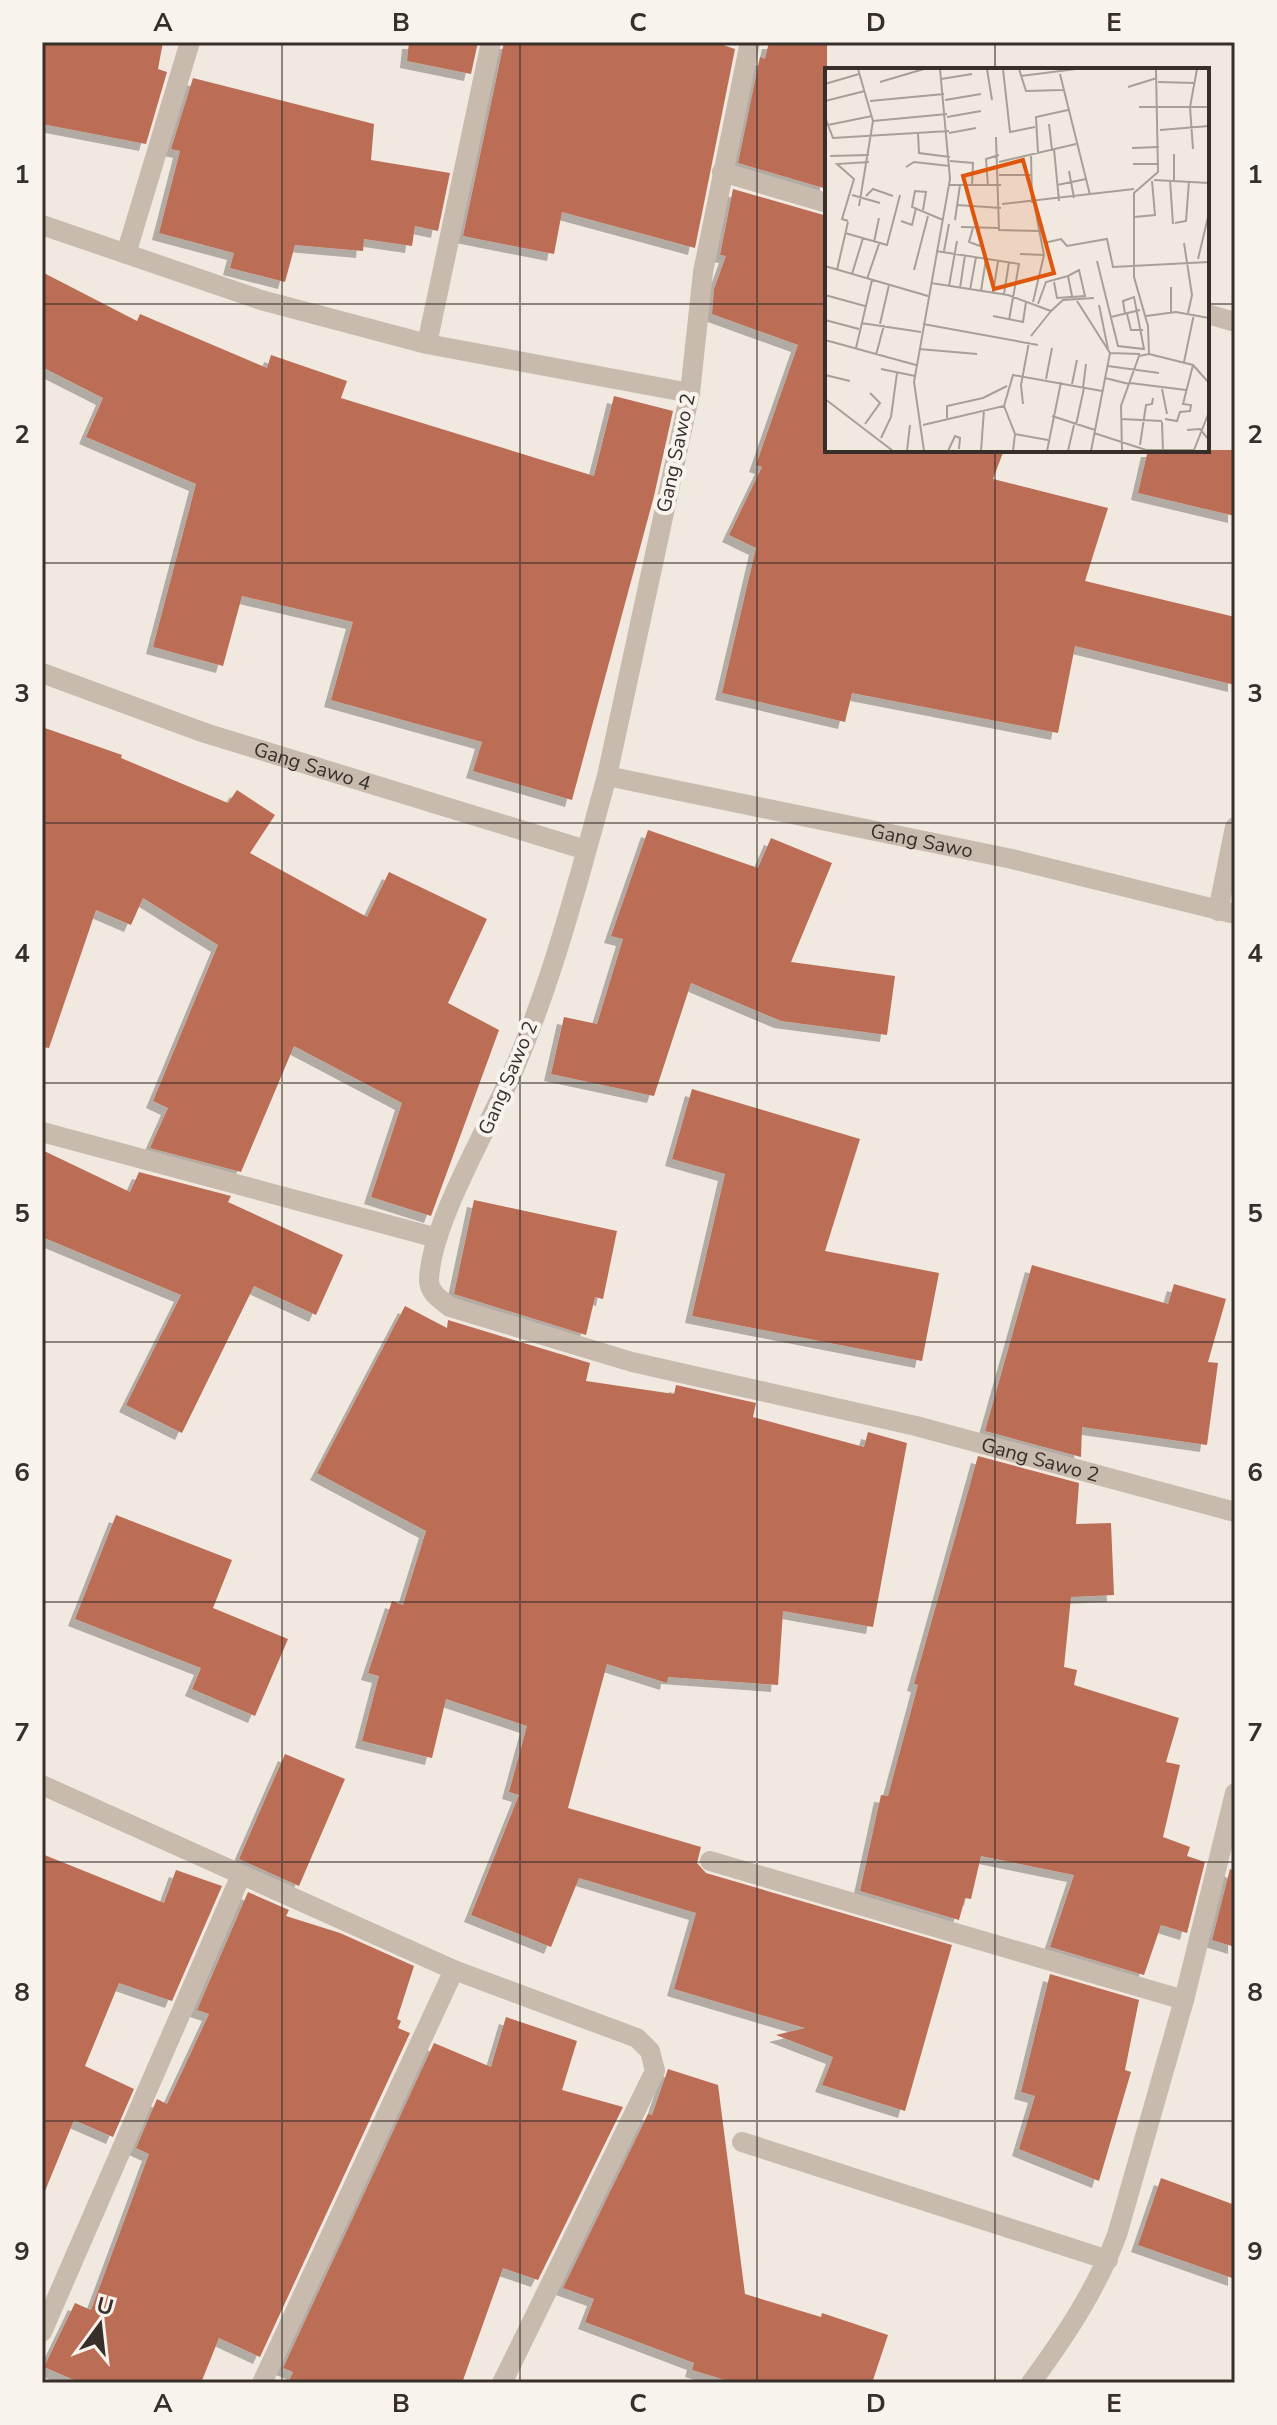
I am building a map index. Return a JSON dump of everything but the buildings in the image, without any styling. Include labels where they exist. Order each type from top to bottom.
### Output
[{"type":"street","points":[[126,254],[190,42]]},
{"type":"street","points":[[427,344],[491,42]]},
{"type":"street","name":"Gang Sawo 2","points":[[750,42],[703,272],[690,393],[607,776],[569,914],[520,1055],[437,1238],[429,1283],[433,1294],[450,1307],[632,1362],[916,1426],[1235,1512]]},
{"type":"street","points":[[722,172],[825,202]]},
{"type":"street","points":[[42,225],[261,300],[427,344],[690,393]]},
{"type":"street","points":[[1209,315],[1235,322]]},
{"type":"street","name":"Gang Sawo 4","points":[[42,673],[205,733],[586,850]]},
{"type":"street","name":"Gang Sawo","points":[[607,776],[1012,859],[1226,912]]},
{"type":"street","points":[[1226,912],[1235,827]]},
{"type":"street","points":[[42,1132],[437,1238]]},
{"type":"street","points":[[42,1785],[454,1970],[637,2038],[650,2051],[655,2071],[502,2383]]},
{"type":"street","points":[[1031,2383],[1074,2324],[1108,2260],[1184,2000],[1235,1793]]},
{"type":"street","points":[[710,1861],[1184,2000]]},
{"type":"street","points":[[42,2332],[241,1875]]},
{"type":"street","points":[[262,2383],[454,1970]]},
{"type":"street","points":[[742,2142],[1108,2260]]}]
